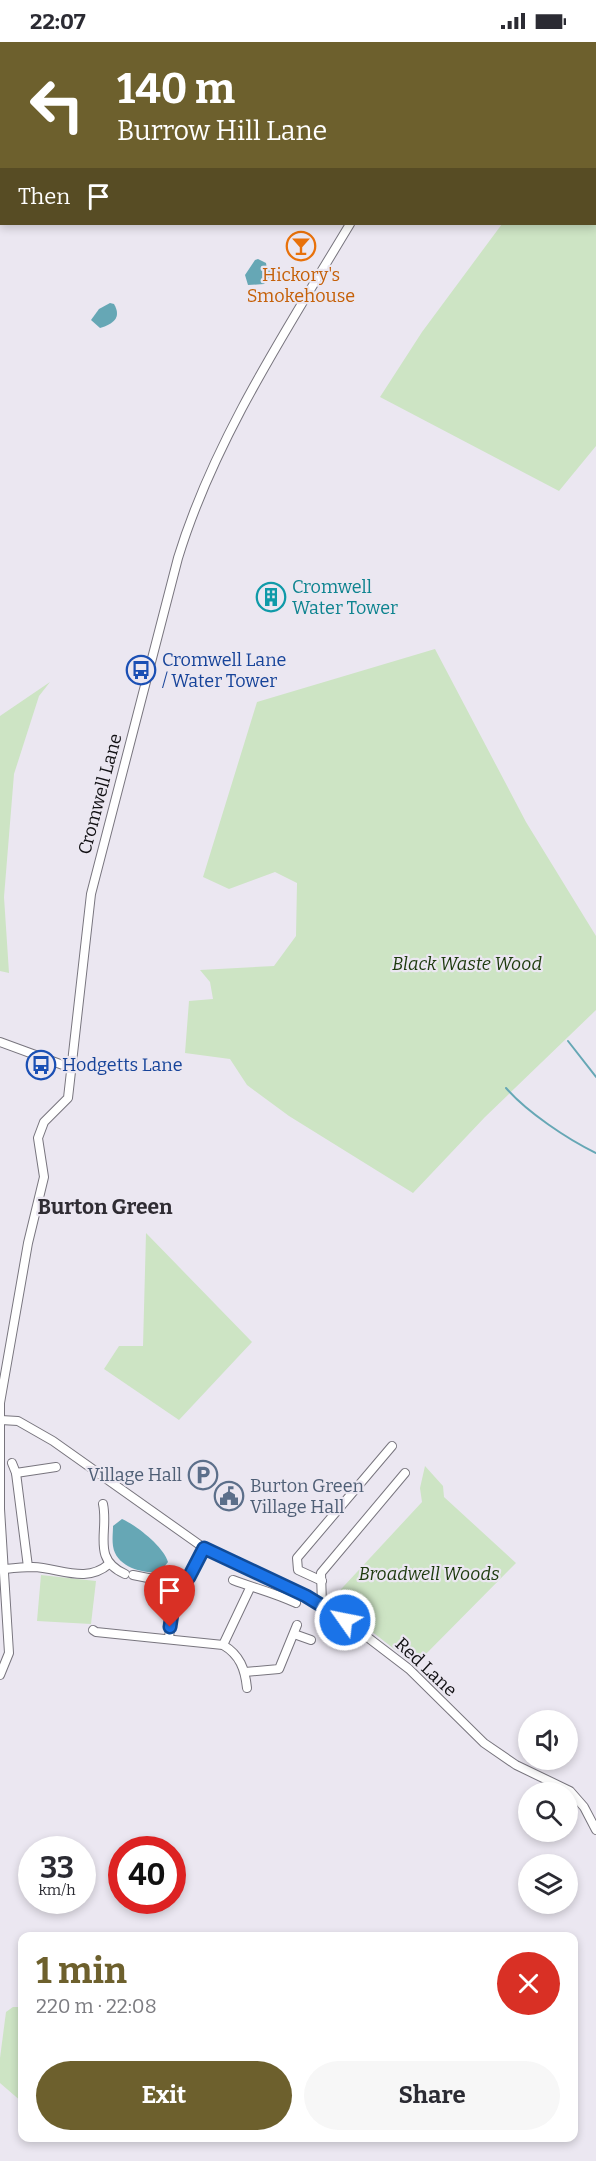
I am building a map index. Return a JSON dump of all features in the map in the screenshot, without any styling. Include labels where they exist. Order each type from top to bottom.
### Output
[{"type":"street","name":"Cromwell Lane","points":[[0,1675],[9,1653],[0,1509],[0,1403],[19,1285],[44,1172],[38,1138],[44,1122],[68,1098],[82,952],[91,894],[192,512],[227,436],[349,225]]},
{"type":"street","points":[[0,1042],[72,1068]]},
{"type":"street","name":"Red Lane","points":[[1,1420],[18,1421],[53,1441],[204,1548],[275,1580],[322,1605],[409,1669],[470,1731],[502,1757],[570,1791],[578,1798],[596,1830]]},
{"type":"street","points":[[322,1581],[298,1570],[297,1558],[392,1446]]},
{"type":"street","points":[[12,1463],[16,1473],[28,1567]]},
{"type":"street","points":[[16,1473],[56,1467]]},
{"type":"street","points":[[322,1605],[321,1573],[405,1473]]},
{"type":"street","points":[[103,1504],[104,1552],[109,1564],[129,1574],[153,1580],[176,1592]]},
{"type":"street","points":[[169,1638],[173,1599],[189,1577],[204,1548]]},
{"type":"street","points":[[5,1569],[28,1567],[83,1575],[100,1571],[109,1564]]},
{"type":"street","points":[[233,1580],[249,1588],[267,1590],[296,1603]]},
{"type":"street","points":[[223,1645],[249,1588]]},
{"type":"street","points":[[245,1672],[279,1669],[297,1625]]},
{"type":"street","points":[[93,1630],[223,1645],[239,1659],[245,1672],[247,1688]]},
{"type":"street","points":[[294,1634],[311,1640]]},
{"type":"green space","points":[[501,225],[596,225],[596,446],[559,491],[380,397],[422,332]]},
{"type":"green space","name":"Black Waste Wood","points":[[435,649],[526,822],[596,936],[596,1010],[485,1117],[413,1193],[289,1116],[247,1085],[230,1059],[185,1053],[189,1001],[213,999],[210,982],[200,970],[274,966],[296,936],[297,883],[275,872],[229,889],[203,877],[257,702]]},
{"type":"green space","points":[[50,682],[39,696],[14,774],[4,897],[9,973],[0,971],[0,716]]},
{"type":"green space","points":[[146,1233],[252,1342],[179,1420],[104,1369],[119,1346],[143,1346]]},
{"type":"green space","name":"Broadwell Woods","points":[[425,1466],[443,1486],[444,1497],[516,1563],[415,1665],[331,1600],[422,1502],[420,1488]]},
{"type":"green space","points":[[41,1575],[96,1581],[91,1624],[37,1621]]},
{"type":"green space","points":[[13,2007],[18,2007],[18,2099],[0,2083],[0,2058],[6,2012]]},
{"type":"water","points":[[258,259],[266,263],[267,269],[272,270],[272,274],[264,284],[248,285],[245,275]]},
{"type":"water","points":[[110,303],[114,304],[117,317],[109,325],[100,328],[91,320],[99,309]]},
{"type":"water","points":[[122,1519],[142,1531],[161,1550],[168,1562],[160,1572],[146,1572],[131,1568],[119,1559],[113,1546],[113,1526]]},
{"type":"waterway","points":[[568,1041],[596,1077]]},
{"type":"waterway","points":[[506,1088],[548,1124],[596,1153]]},
{"type":"place","name":"Hickory's Smokehouse","points":[[301,246]]},
{"type":"place","name":"Cromwell Water Tower","points":[[271,597]]},
{"type":"place","name":"Cromwell Lane / Water Tower","points":[[141,670]]},
{"type":"place","name":"Hodgetts Lane","points":[[41,1065]]},
{"type":"place","name":"Village Hall","points":[[203,1475]]},
{"type":"place","name":"Burton Green Village Hall","points":[[229,1496]]},
{"type":"district","name":"Burton Green","points":[[105,1207]]},
{"type":"route","points":[[170,1627],[175,1593],[189,1577],[204,1548],[275,1580],[345,1620]]}]
